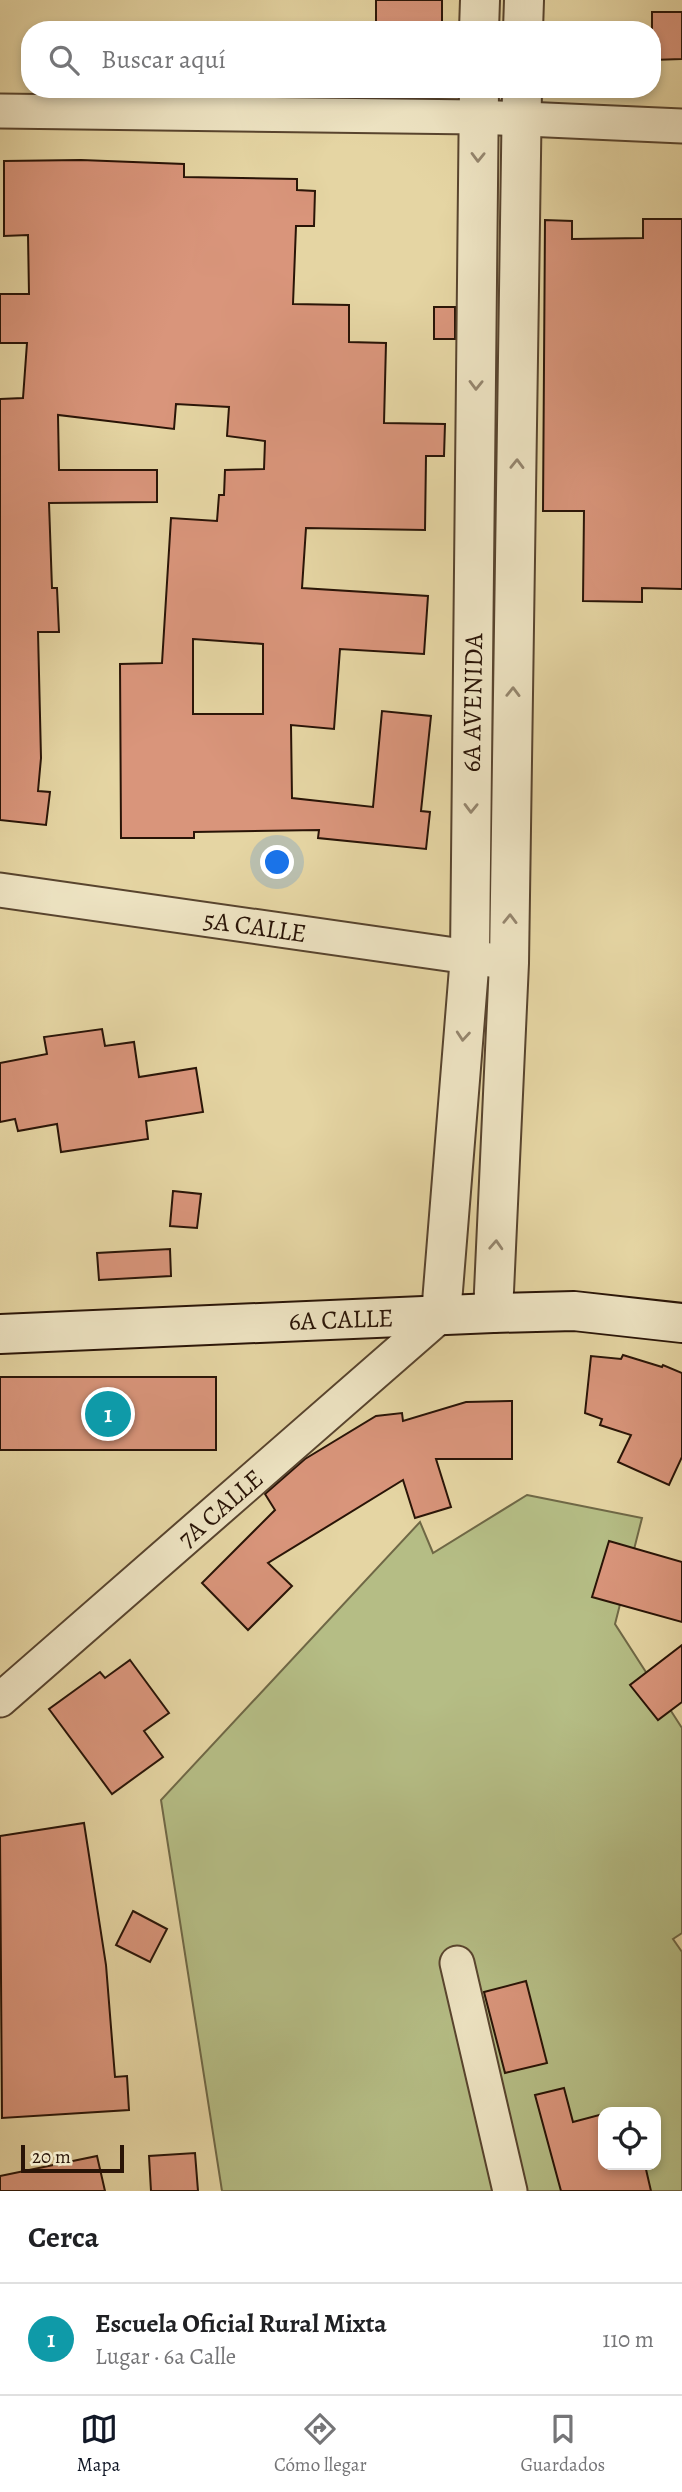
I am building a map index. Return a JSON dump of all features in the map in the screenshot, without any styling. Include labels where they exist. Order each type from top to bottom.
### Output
[{"type":"street","points":[[480,0],[480,21]]},
{"type":"street","points":[[523,21],[524,0]]},
{"type":"street","points":[[0,111],[478,103],[522,104],[682,126]]},
{"type":"street","name":"6A AVENIDA","points":[[441,1315],[470,956],[478,103]]},
{"type":"street","name":"6A AVENIDA","points":[[493,1313],[509,963],[522,104]]},
{"type":"street","name":"5A CALLE","points":[[0,890],[509,963]]},
{"type":"street","name":"6A CALLE","points":[[0,1334],[574,1311],[682,1324]]},
{"type":"street","name":"7A CALLE","points":[[0,1700],[441,1315]]},
{"type":"street","points":[[457,1964],[510,2191]]},
{"type":"green space","points":[[527,1495],[642,1518],[615,1624],[682,1728],[682,1933],[673,1939],[682,1952],[682,2191],[222,2191],[161,1800],[420,1522],[433,1553]]},
{"type":"building","points":[[376,0],[442,0],[442,21],[376,21]]},
{"type":"building","points":[[652,12],[682,12],[682,59],[661,60],[661,21],[652,21]]},
{"type":"building","points":[[81,160],[184,164],[184,177],[297,179],[297,190],[315,191],[314,226],[296,226],[293,304],[349,305],[349,342],[386,343],[384,423],[445,424],[444,456],[426,456],[425,530],[306,528],[302,588],[428,596],[424,654],[340,649],[334,729],[291,725],[292,798],[373,807],[382,711],[431,716],[421,811],[430,812],[426,849],[318,838],[319,830],[194,832],[194,838],[121,838],[120,664],[162,663],[171,518],[217,521],[219,495],[224,495],[225,470],[264,469],[265,441],[227,436],[229,407],[176,404],[174,429],[58,415],[59,470],[157,470],[157,502],[49,503],[52,588],[57,588],[59,632],[38,632],[41,758],[38,791],[50,792],[46,825],[0,820],[0,399],[23,398],[27,343],[0,343],[0,294],[29,294],[28,235],[4,236],[4,161]],"holes":[[[193,639],[263,644],[263,714],[193,714]]]},
{"type":"building","points":[[643,219],[682,219],[682,589],[642,588],[642,602],[583,601],[584,511],[543,511],[545,220],[572,221],[572,239],[643,238]]},
{"type":"building","points":[[434,307],[455,307],[455,339],[434,339]]},
{"type":"building","points":[[102,1029],[105,1046],[134,1042],[139,1077],[196,1068],[203,1112],[146,1121],[148,1139],[61,1152],[57,1124],[18,1131],[15,1119],[0,1122],[0,1063],[47,1054],[44,1037]]},
{"type":"building","points":[[173,1191],[201,1194],[197,1228],[170,1226]]},
{"type":"building","points":[[170,1249],[171,1276],[99,1280],[97,1253]]},
{"type":"building","points":[[623,1355],[662,1367],[663,1365],[682,1373],[682,1457],[669,1485],[618,1462],[631,1435],[600,1425],[602,1419],[585,1413],[591,1356],[621,1359]]},
{"type":"building","points":[[0,1377],[216,1377],[216,1450],[0,1450]]},
{"type":"building","points":[[512,1401],[512,1459],[436,1459],[451,1507],[415,1518],[403,1480],[268,1563],[292,1586],[248,1630],[202,1583],[275,1510],[265,1494],[305,1459],[376,1416],[402,1413],[403,1421],[466,1402]]},
{"type":"building","points":[[609,1541],[682,1562],[682,1622],[592,1597]]},
{"type":"building","points":[[682,1645],[682,1702],[658,1720],[630,1685]]},
{"type":"building","points":[[130,1660],[169,1713],[144,1731],[163,1757],[112,1794],[49,1709],[100,1672],[105,1678]]},
{"type":"building","points":[[84,1823],[106,1965],[115,2077],[127,2076],[129,2110],[2,2118],[0,1836]]},
{"type":"building","points":[[133,1911],[167,1929],[150,1962],[116,1945]]},
{"type":"building","points":[[526,1981],[547,2063],[505,2073],[484,1992]]},
{"type":"building","points":[[564,2088],[573,2122],[598,2115],[598,2170],[646,2170],[651,2191],[561,2191],[535,2095]]},
{"type":"building","points":[[195,2153],[198,2191],[151,2191],[149,2156]]},
{"type":"building","points":[[97,2156],[105,2191],[0,2191],[0,2176]]},
{"type":"place","name":"Escuela Oficial Rural Mixta","points":[[108,1414]]}]
